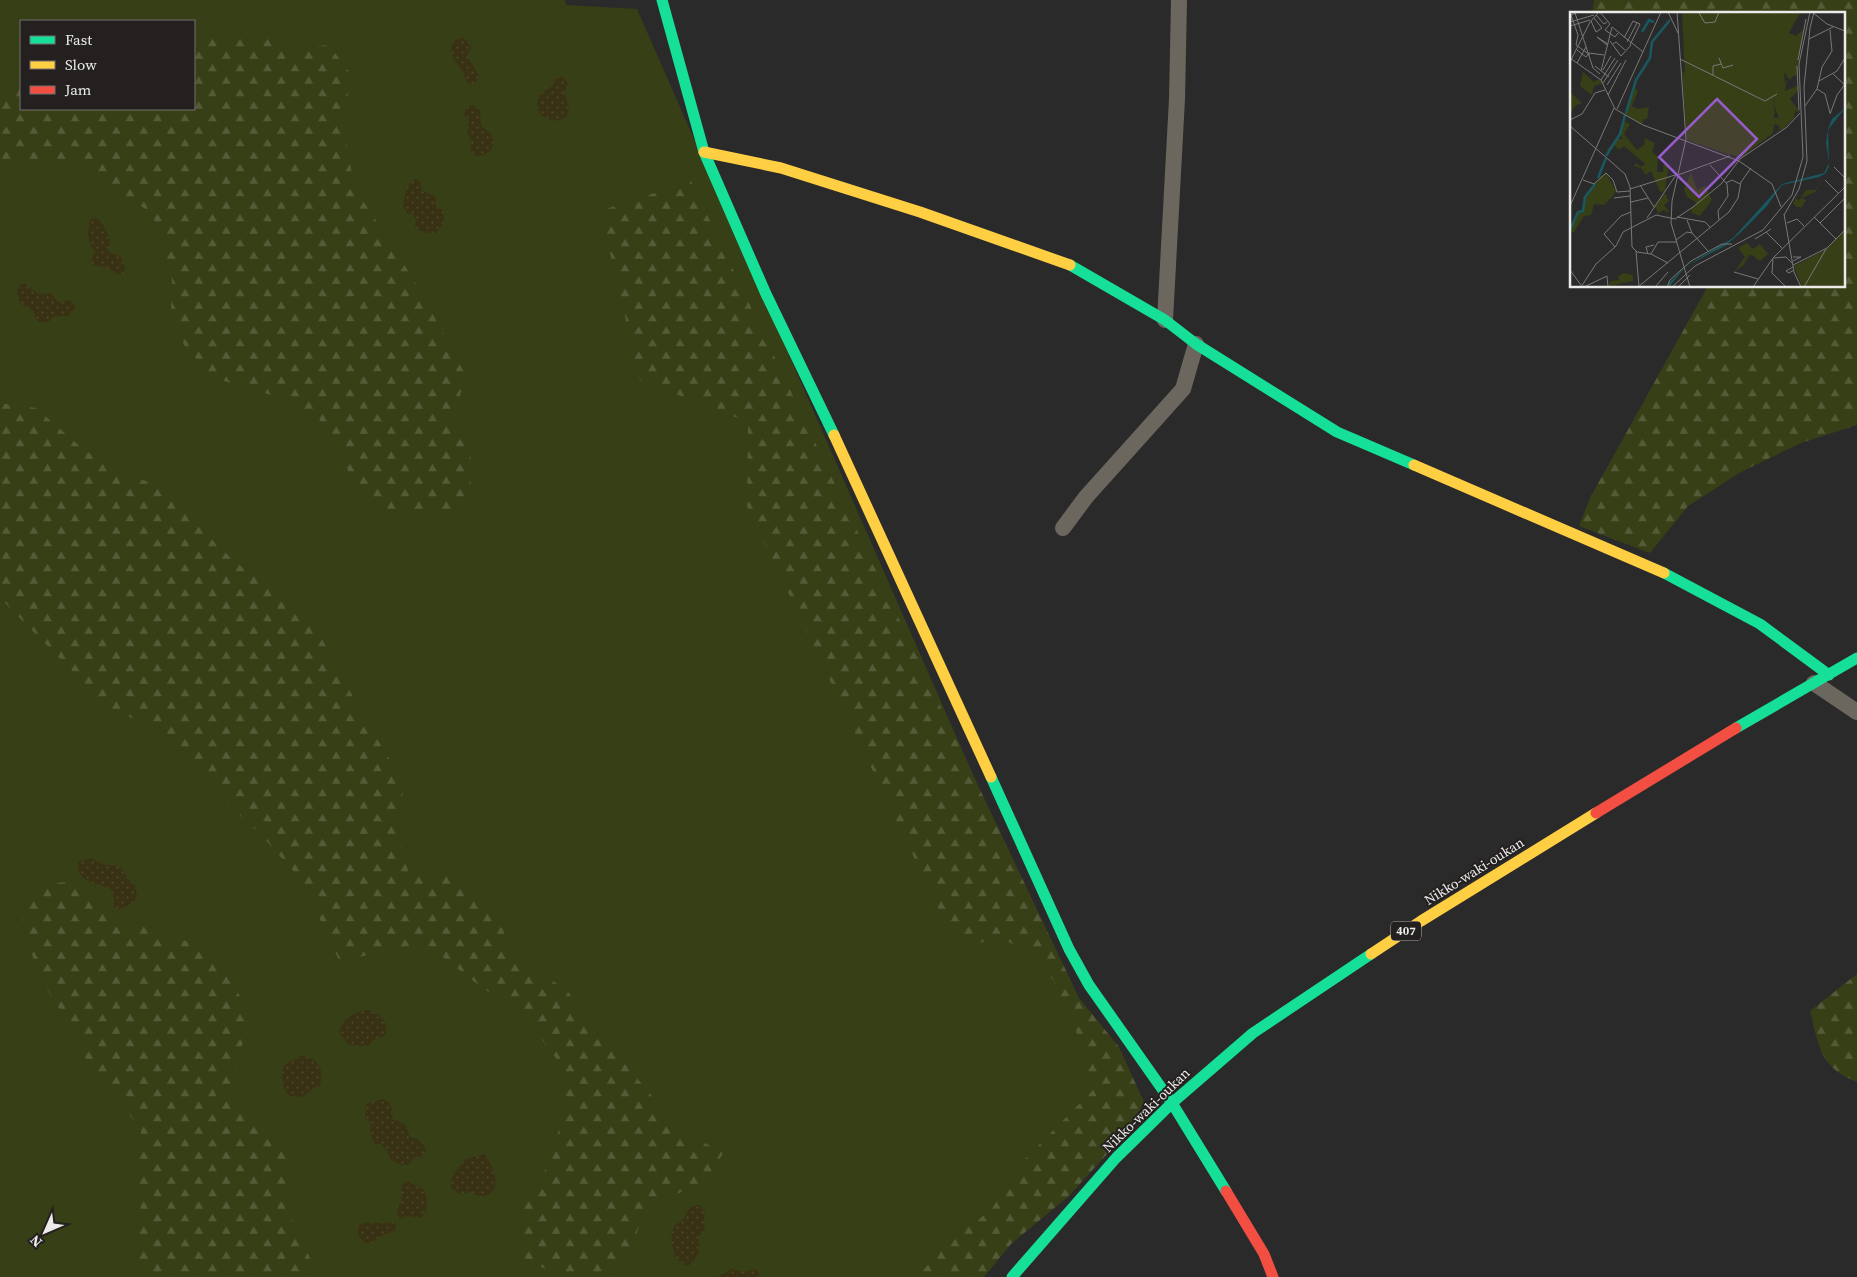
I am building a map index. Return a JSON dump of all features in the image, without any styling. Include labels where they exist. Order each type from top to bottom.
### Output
[{"type":"main road","points":[[662,0],[704,152],[766,294],[856,480],[1069,949],[1088,985],[1172,1103],[1264,1254],[1273,1277]]},
{"type":"main road","points":[[704,152],[781,168],[920,212],[1073,266],[1165,320],[1196,344],[1337,432],[1651,566],[1760,624],[1829,675]]},
{"type":"main road","name":"Nikko-waki-oukan","points":[[1012,1277],[1116,1158],[1172,1103],[1253,1033],[1365,958],[1624,795],[1857,658]]},
{"type":"street","points":[[1165,320],[1179,0]]},
{"type":"street","points":[[1063,528],[1086,497],[1183,389],[1196,344]]},
{"type":"street","points":[[1814,683],[1855,709]]},
{"type":"green space","points":[[0,0],[565,0],[566,5],[637,9],[1115,1098],[952,1277],[0,1277]]},
{"type":"green space","points":[[1594,0],[1857,0],[1857,425],[1801,443],[1741,472],[1688,506],[1650,553],[1579,526],[1590,498],[1707,288],[1844,288],[1844,12],[1592,12]]},
{"type":"green space","points":[[257,35],[290,48],[329,45],[350,73],[344,130],[354,186],[419,288],[465,374],[455,418],[471,455],[471,488],[463,514],[390,510],[360,496],[339,452],[318,417],[278,397],[214,378],[185,347],[171,314],[172,279],[152,213],[102,182],[82,163],[44,158],[14,164],[0,183],[0,88],[13,83],[20,83],[20,110],[195,110],[195,38],[214,39]]},
{"type":"green space","points":[[691,181],[1079,998],[1119,1047],[1144,1102],[1128,1131],[1069,1196],[1011,1244],[984,1277],[917,1277],[950,1240],[991,1210],[1019,1165],[1094,1089],[1075,1028],[1054,981],[1029,954],[1004,939],[976,943],[948,929],[747,506],[748,422],[640,380],[600,211]]},
{"type":"green space","points":[[0,403],[36,408],[83,449],[132,477],[164,486],[200,528],[234,561],[310,617],[370,728],[405,783],[396,824],[409,874],[447,876],[491,907],[517,958],[567,990],[592,1030],[624,1063],[681,1130],[723,1153],[708,1180],[648,1207],[617,1277],[561,1277],[522,1257],[520,1207],[552,1160],[564,1104],[561,1065],[522,1013],[481,987],[429,946],[383,951],[340,962],[324,930],[308,888],[264,838],[227,803],[201,763],[152,728],[107,706],[0,598]]},
{"type":"green space","points":[[67,882],[89,894],[113,919],[142,924],[178,937],[210,953],[240,996],[248,1024],[239,1056],[230,1104],[258,1124],[288,1158],[286,1176],[288,1212],[319,1277],[136,1277],[135,1256],[142,1218],[136,1174],[141,1131],[115,1094],[89,1066],[71,1027],[40,978],[22,915],[40,884]]},
{"type":"green space","points":[[1857,974],[1857,1082],[1835,1070],[1828,1062],[1819,1045],[1810,1011]]},
{"type":"sand","points":[[463,38],[471,47],[467,56],[479,79],[472,84],[467,82],[451,51],[452,44],[457,39]]},
{"type":"sand","points":[[561,76],[568,83],[567,89],[563,92],[568,106],[567,115],[562,119],[546,118],[540,113],[537,105],[540,95],[553,85],[554,80]]},
{"type":"sand","points":[[473,105],[480,110],[481,125],[491,134],[494,142],[488,152],[480,156],[472,153],[472,141],[468,131],[469,120],[464,115],[465,110]]},
{"type":"sand","points":[[416,179],[420,182],[422,190],[436,197],[435,204],[443,210],[444,222],[436,233],[425,233],[415,227],[416,220],[413,215],[407,213],[403,207],[407,187]]},
{"type":"sand","points":[[97,218],[110,238],[108,251],[121,257],[125,267],[124,272],[119,275],[106,268],[92,264],[95,251],[89,240],[88,227],[91,219]]},
{"type":"sand","points":[[23,282],[38,294],[51,293],[57,301],[61,302],[70,300],[75,305],[75,308],[68,316],[55,316],[48,322],[39,322],[33,310],[25,307],[20,300],[17,289]]},
{"type":"sand","points":[[91,858],[102,864],[117,866],[123,870],[131,883],[135,885],[137,896],[133,903],[118,910],[114,907],[111,889],[83,878],[78,869],[78,862]]},
{"type":"sand","points":[[368,1010],[382,1018],[386,1025],[386,1033],[383,1037],[376,1038],[368,1046],[349,1045],[339,1033],[343,1023],[353,1014]]},
{"type":"sand","points":[[301,1056],[317,1062],[321,1071],[321,1081],[319,1087],[314,1088],[303,1097],[290,1096],[283,1085],[281,1076],[283,1067]]},
{"type":"sand","points":[[383,1099],[389,1102],[393,1120],[405,1125],[410,1137],[420,1141],[426,1150],[421,1157],[414,1158],[408,1165],[401,1165],[390,1159],[387,1150],[381,1144],[375,1144],[371,1137],[370,1122],[365,1118],[366,1104]]},
{"type":"sand","points":[[485,1154],[495,1176],[496,1182],[493,1191],[485,1196],[481,1196],[471,1192],[460,1194],[451,1188],[453,1176],[465,1159]]},
{"type":"sand","points":[[408,1181],[424,1190],[427,1205],[421,1218],[408,1216],[401,1219],[397,1217],[397,1208],[401,1203],[402,1184]]},
{"type":"sand","points":[[699,1205],[703,1208],[705,1228],[698,1237],[699,1250],[697,1256],[688,1266],[679,1261],[675,1256],[672,1245],[672,1233],[674,1227],[683,1219],[690,1208]]},
{"type":"sand","points":[[390,1222],[396,1224],[395,1231],[378,1237],[373,1243],[365,1243],[359,1235],[359,1225]]},
{"type":"sand","points":[[732,1269],[742,1272],[755,1269],[759,1273],[759,1277],[717,1277]]},
{"type":"traffic: fast","points":[[662,0],[704,152],[766,294],[834,435]]},
{"type":"traffic: fast","points":[[1070,265],[1165,320],[1196,344],[1337,432],[1414,465]]},
{"type":"traffic: fast","points":[[1664,573],[1760,624],[1829,675]]},
{"type":"traffic: fast","points":[[1736,728],[1857,658]]},
{"type":"traffic: fast","points":[[991,777],[1069,949],[1089,985],[1172,1103],[1226,1191]]},
{"type":"traffic: fast","points":[[1012,1277],[1116,1158],[1172,1103],[1253,1033],[1371,954]]},
{"type":"traffic: slow","points":[[704,152],[781,168],[920,212],[1070,265]]},
{"type":"traffic: slow","points":[[834,435],[991,777]]},
{"type":"traffic: slow","points":[[1414,465],[1664,573]]},
{"type":"traffic: slow","points":[[1371,954],[1596,813]]},
{"type":"traffic: jam","points":[[1596,813],[1736,728]]},
{"type":"traffic: jam","points":[[1226,1191],[1264,1254],[1273,1277]]}]
